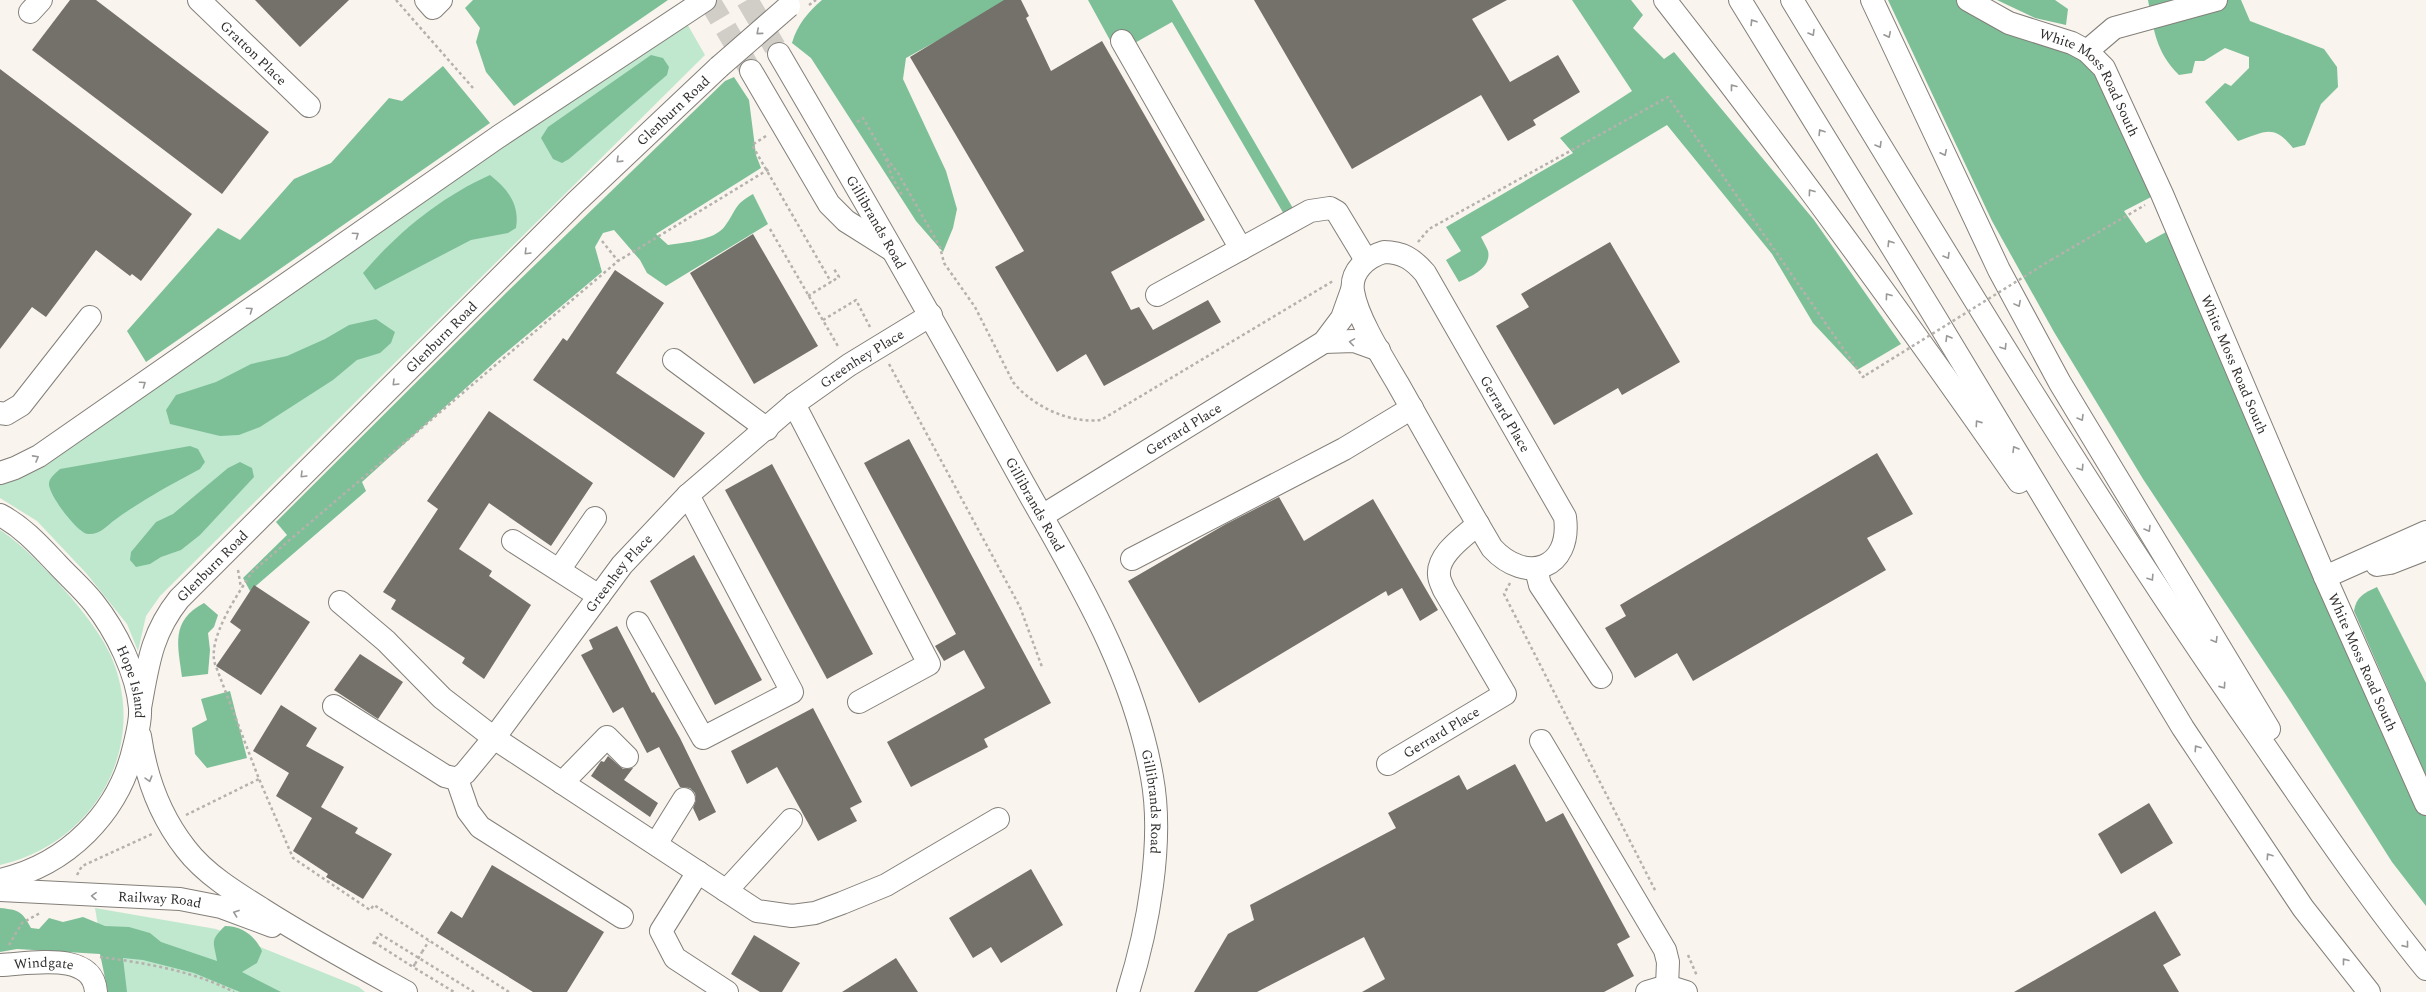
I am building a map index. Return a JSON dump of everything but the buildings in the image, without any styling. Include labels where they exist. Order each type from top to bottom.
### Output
[{"type":"main road","name":"Gratton Place","points":[[199,0],[309,106]]},
{"type":"main road","points":[[426,0],[433,8],[441,0]]},
{"type":"main road","points":[[1665,0],[1749,107],[1911,328],[2128,639]]},
{"type":"main road","points":[[1740,0],[1932,312],[2183,728],[2303,908],[2369,992]]},
{"type":"main road","points":[[1792,0],[1968,290],[2189,637],[2386,920],[2426,969]]},
{"type":"main road","points":[[1872,0],[1999,270],[2060,383],[2386,920]]},
{"type":"main road","name":"White Moss Road South","points":[[1968,0],[2008,24],[2072,43],[2087,50],[2104,68],[2162,194],[2325,577],[2426,804]]},
{"type":"main road","points":[[2087,50],[2114,28],[2216,0]]},
{"type":"main road","name":"Glenburn Road","points":[[139,717],[156,634],[164,617],[179,599],[659,121],[792,3]]},
{"type":"main road","points":[[0,473],[15,468],[39,456],[498,137],[696,6]]},
{"type":"main road","points":[[1122,42],[1241,249]]},
{"type":"main road","name":"Gillibrands Road","points":[[779,54],[895,251],[1082,586],[1115,653],[1134,701],[1153,778],[1155,827],[1152,886],[1141,950],[1128,992]]},
{"type":"main road","points":[[751,71],[829,204],[846,221],[895,251]]},
{"type":"main road","points":[[1156,295],[1310,211],[1330,208],[1337,212],[1362,264]]},
{"type":"main road","name":"Gerrard Place","points":[[1042,516],[1324,342],[1342,318],[1352,290],[1354,278],[1362,264],[1384,252],[1395,252],[1406,256],[1416,263],[1425,273],[1565,517],[1566,528],[1562,549],[1548,564],[1527,568]]},
{"type":"main road","points":[[1352,290],[1355,302],[1379,350],[1492,548],[1501,558],[1527,568],[1540,585],[1601,677]]},
{"type":"main road","name":"Greenhey Place","points":[[457,779],[465,773],[494,738],[622,565],[688,496],[794,404],[849,365],[931,315]]},
{"type":"main road","points":[[0,413],[6,414],[21,405],[90,318]]},
{"type":"main road","name":"Gerrard Place","points":[[1324,342],[1354,341],[1379,350]]},
{"type":"main road","points":[[674,360],[767,429]]},
{"type":"main road","points":[[794,404],[929,664],[859,702]]},
{"type":"main road","points":[[1132,559],[1344,449],[1412,408]]},
{"type":"main road","points":[[638,623],[703,738],[792,692],[688,496]]},
{"type":"main road","name":"Hope Island","points":[[0,515],[29,534],[94,603],[110,626],[122,650],[132,676],[139,717],[132,757],[121,787],[106,811],[87,833],[64,853],[35,869],[0,880]]},
{"type":"main road","points":[[559,570],[595,518]]},
{"type":"main road","name":"Gerrard Place","points":[[1388,764],[1505,694],[1444,590],[1438,575],[1440,564],[1446,555],[1478,524]]},
{"type":"main road","points":[[2325,577],[2426,532]]},
{"type":"main road","points":[[513,541],[599,596]]},
{"type":"main road","points":[[2352,565],[2390,563],[2426,549]]},
{"type":"main road","points":[[340,602],[386,641],[442,698],[494,738],[757,911],[792,916],[815,913],[842,903],[886,885],[998,819]]},
{"type":"main road","points":[[334,706],[445,776],[457,779],[468,811],[480,827],[622,917]]},
{"type":"main road","name":"Railway Road","points":[[139,717],[149,780],[158,805],[168,824],[187,850],[207,870],[238,894],[312,941],[406,992]]},
{"type":"main road","points":[[562,783],[607,737],[627,757]]},
{"type":"main road","points":[[1541,741],[1665,950],[1674,987]]},
{"type":"main road","points":[[656,844],[684,800]]},
{"type":"main road","points":[[726,890],[791,820]]},
{"type":"main road","points":[[698,872],[661,931],[675,958],[727,992]]},
{"type":"main road","name":"Railway Road","points":[[0,890],[76,896],[180,899],[200,902],[221,907],[312,941]]},
{"type":"main road","name":"Windgate","points":[[3,957],[70,963],[89,963]]},
{"type":"main road","points":[[89,963],[96,981],[96,992]]},
{"type":"path","points":[[396,0],[473,88]]},
{"type":"path","points":[[1406,256],[1429,229],[1668,97],[1863,377],[2050,260],[2162,194]]},
{"type":"path","points":[[857,122],[863,118],[885,156],[898,173],[940,247],[944,263],[975,307],[1013,382],[1021,391],[1034,401],[1054,411],[1087,422],[1101,420],[1362,264]]},
{"type":"path","points":[[754,149],[831,282]]},
{"type":"path","points":[[885,156],[892,177],[902,195]]},
{"type":"path","points":[[509,992],[374,905],[370,910],[293,858],[259,779],[213,657],[213,651],[224,620],[252,572],[618,261],[770,169]]},
{"type":"path","points":[[770,229],[849,365]]},
{"type":"path","points":[[602,241],[618,261]]},
{"type":"path","points":[[808,296],[839,277],[834,269]]},
{"type":"path","points":[[822,320],[856,300],[873,331]]},
{"type":"path","points":[[887,360],[1020,607],[1042,667]]},
{"type":"path","points":[[1527,568],[1504,594],[1659,898]]},
{"type":"path","points":[[76,896],[77,872],[82,866],[259,779]]},
{"type":"path","points":[[3,957],[22,923],[44,911]]},
{"type":"path","points":[[454,992],[414,965],[374,943],[380,934],[474,992]]},
{"type":"path","points":[[414,965],[430,941]]},
{"type":"path","points":[[5,943],[18,944]]},
{"type":"path","points":[[1674,987],[1697,973],[1688,954]]},
{"type":"path","points":[[89,963],[135,962],[213,981],[234,992]]},
{"type":"green space","points":[[473,0],[668,0],[514,106],[486,72],[476,42],[480,28],[465,8]]},
{"type":"green space","points":[[822,0],[1011,0],[906,58],[903,79],[946,171],[957,209],[953,228],[943,252],[916,221],[811,58],[792,43],[797,30],[804,19]]},
{"type":"green space","points":[[1088,0],[1172,0],[1294,210],[1285,216],[1172,22],[1117,53]]},
{"type":"green space","points":[[1572,0],[1631,0],[1643,15],[1633,28],[1664,59],[1674,52],[1814,220],[1901,344],[1857,370],[1813,323],[1772,254],[1667,125],[1481,237],[1488,251],[1487,262],[1479,271],[1459,282],[1446,260],[1461,251],[1446,227],[1573,153],[1560,138],[1632,91]]},
{"type":"green space","points":[[1888,0],[1960,0],[2066,49],[2098,72],[2153,196],[2124,211],[2146,243],[2166,232],[2426,801],[2426,906],[2392,862],[2290,701],[2143,479],[2054,332],[1992,221]]},
{"type":"green space","points":[[1997,0],[2055,0],[2068,9],[2066,25],[2035,18]]},
{"type":"green space","points":[[2148,0],[2241,0],[2250,21],[2324,49],[2337,67],[2338,87],[2321,104],[2305,145],[2293,148],[2286,140],[2274,132],[2262,133],[2238,141],[2205,102],[2225,83],[2231,86],[2249,68],[2249,57],[2225,48],[2204,61],[2195,61],[2192,73],[2179,75],[2165,58],[2157,40]]},
{"type":"green space","points":[[686,22],[705,55],[160,596],[146,616],[138,651],[127,624],[86,573],[37,521],[0,498],[0,481],[116,409]]},
{"type":"green space","points":[[651,55],[663,58],[669,67],[667,75],[569,159],[562,163],[553,159],[541,138],[548,127]]},
{"type":"green space","points":[[443,66],[490,123],[146,362],[127,331],[218,228],[240,240],[294,179],[331,163],[389,98],[402,101]]},
{"type":"green space","points":[[734,77],[749,100],[756,155],[761,168],[656,234],[668,245],[707,238],[720,231],[742,201],[753,194],[768,224],[666,286],[647,273],[640,260],[614,230],[603,233],[595,247],[602,272],[498,359],[362,482],[366,491],[250,591],[243,578],[287,535],[276,522],[507,292],[725,81]]},
{"type":"green space","points":[[490,175],[502,186],[511,198],[516,212],[516,228],[508,233],[471,240],[375,290],[363,273],[391,243],[421,217],[454,194]]},
{"type":"green space","points":[[376,319],[395,332],[391,343],[380,353],[357,360],[333,380],[260,427],[239,435],[220,436],[170,424],[166,410],[176,395],[216,382],[251,364],[287,356],[325,339],[349,325]]},
{"type":"green space","points":[[190,446],[198,449],[205,462],[200,469],[144,500],[101,531],[92,534],[83,532],[77,527],[58,504],[50,488],[49,483],[53,475],[60,469]]},
{"type":"green space","points":[[240,462],[252,468],[254,477],[200,535],[181,550],[161,557],[150,564],[136,567],[130,560],[131,552],[156,522],[173,514],[228,468]]},
{"type":"green space","points":[[0,530],[29,553],[62,587],[92,624],[103,641],[111,656],[121,690],[123,724],[118,757],[105,787],[87,814],[62,836],[33,854],[0,865]]},
{"type":"green space","points":[[2377,587],[2426,683],[2426,776],[2354,611],[2355,606],[2361,596]]},
{"type":"green space","points":[[204,603],[218,615],[214,627],[208,633],[210,650],[208,674],[182,677],[178,644],[181,626],[193,610]]},
{"type":"green space","points":[[230,691],[247,758],[207,768],[195,754],[192,728],[207,720],[201,699]]},
{"type":"green space","points":[[0,908],[19,912],[31,928],[39,929],[49,918],[63,922],[83,917],[105,926],[129,927],[150,933],[161,942],[217,961],[214,946],[215,939],[225,926],[231,926],[252,936],[262,951],[257,963],[242,972],[281,992],[240,992],[194,973],[143,960],[123,958],[127,992],[108,992],[100,954],[17,949],[0,952]]},
{"type":"green space","points":[[95,908],[216,929],[359,987],[365,992],[109,992]]},
{"type":"tunnel","points":[[709,0],[751,71]]},
{"type":"tunnel","points":[[747,0],[779,54]]}]
